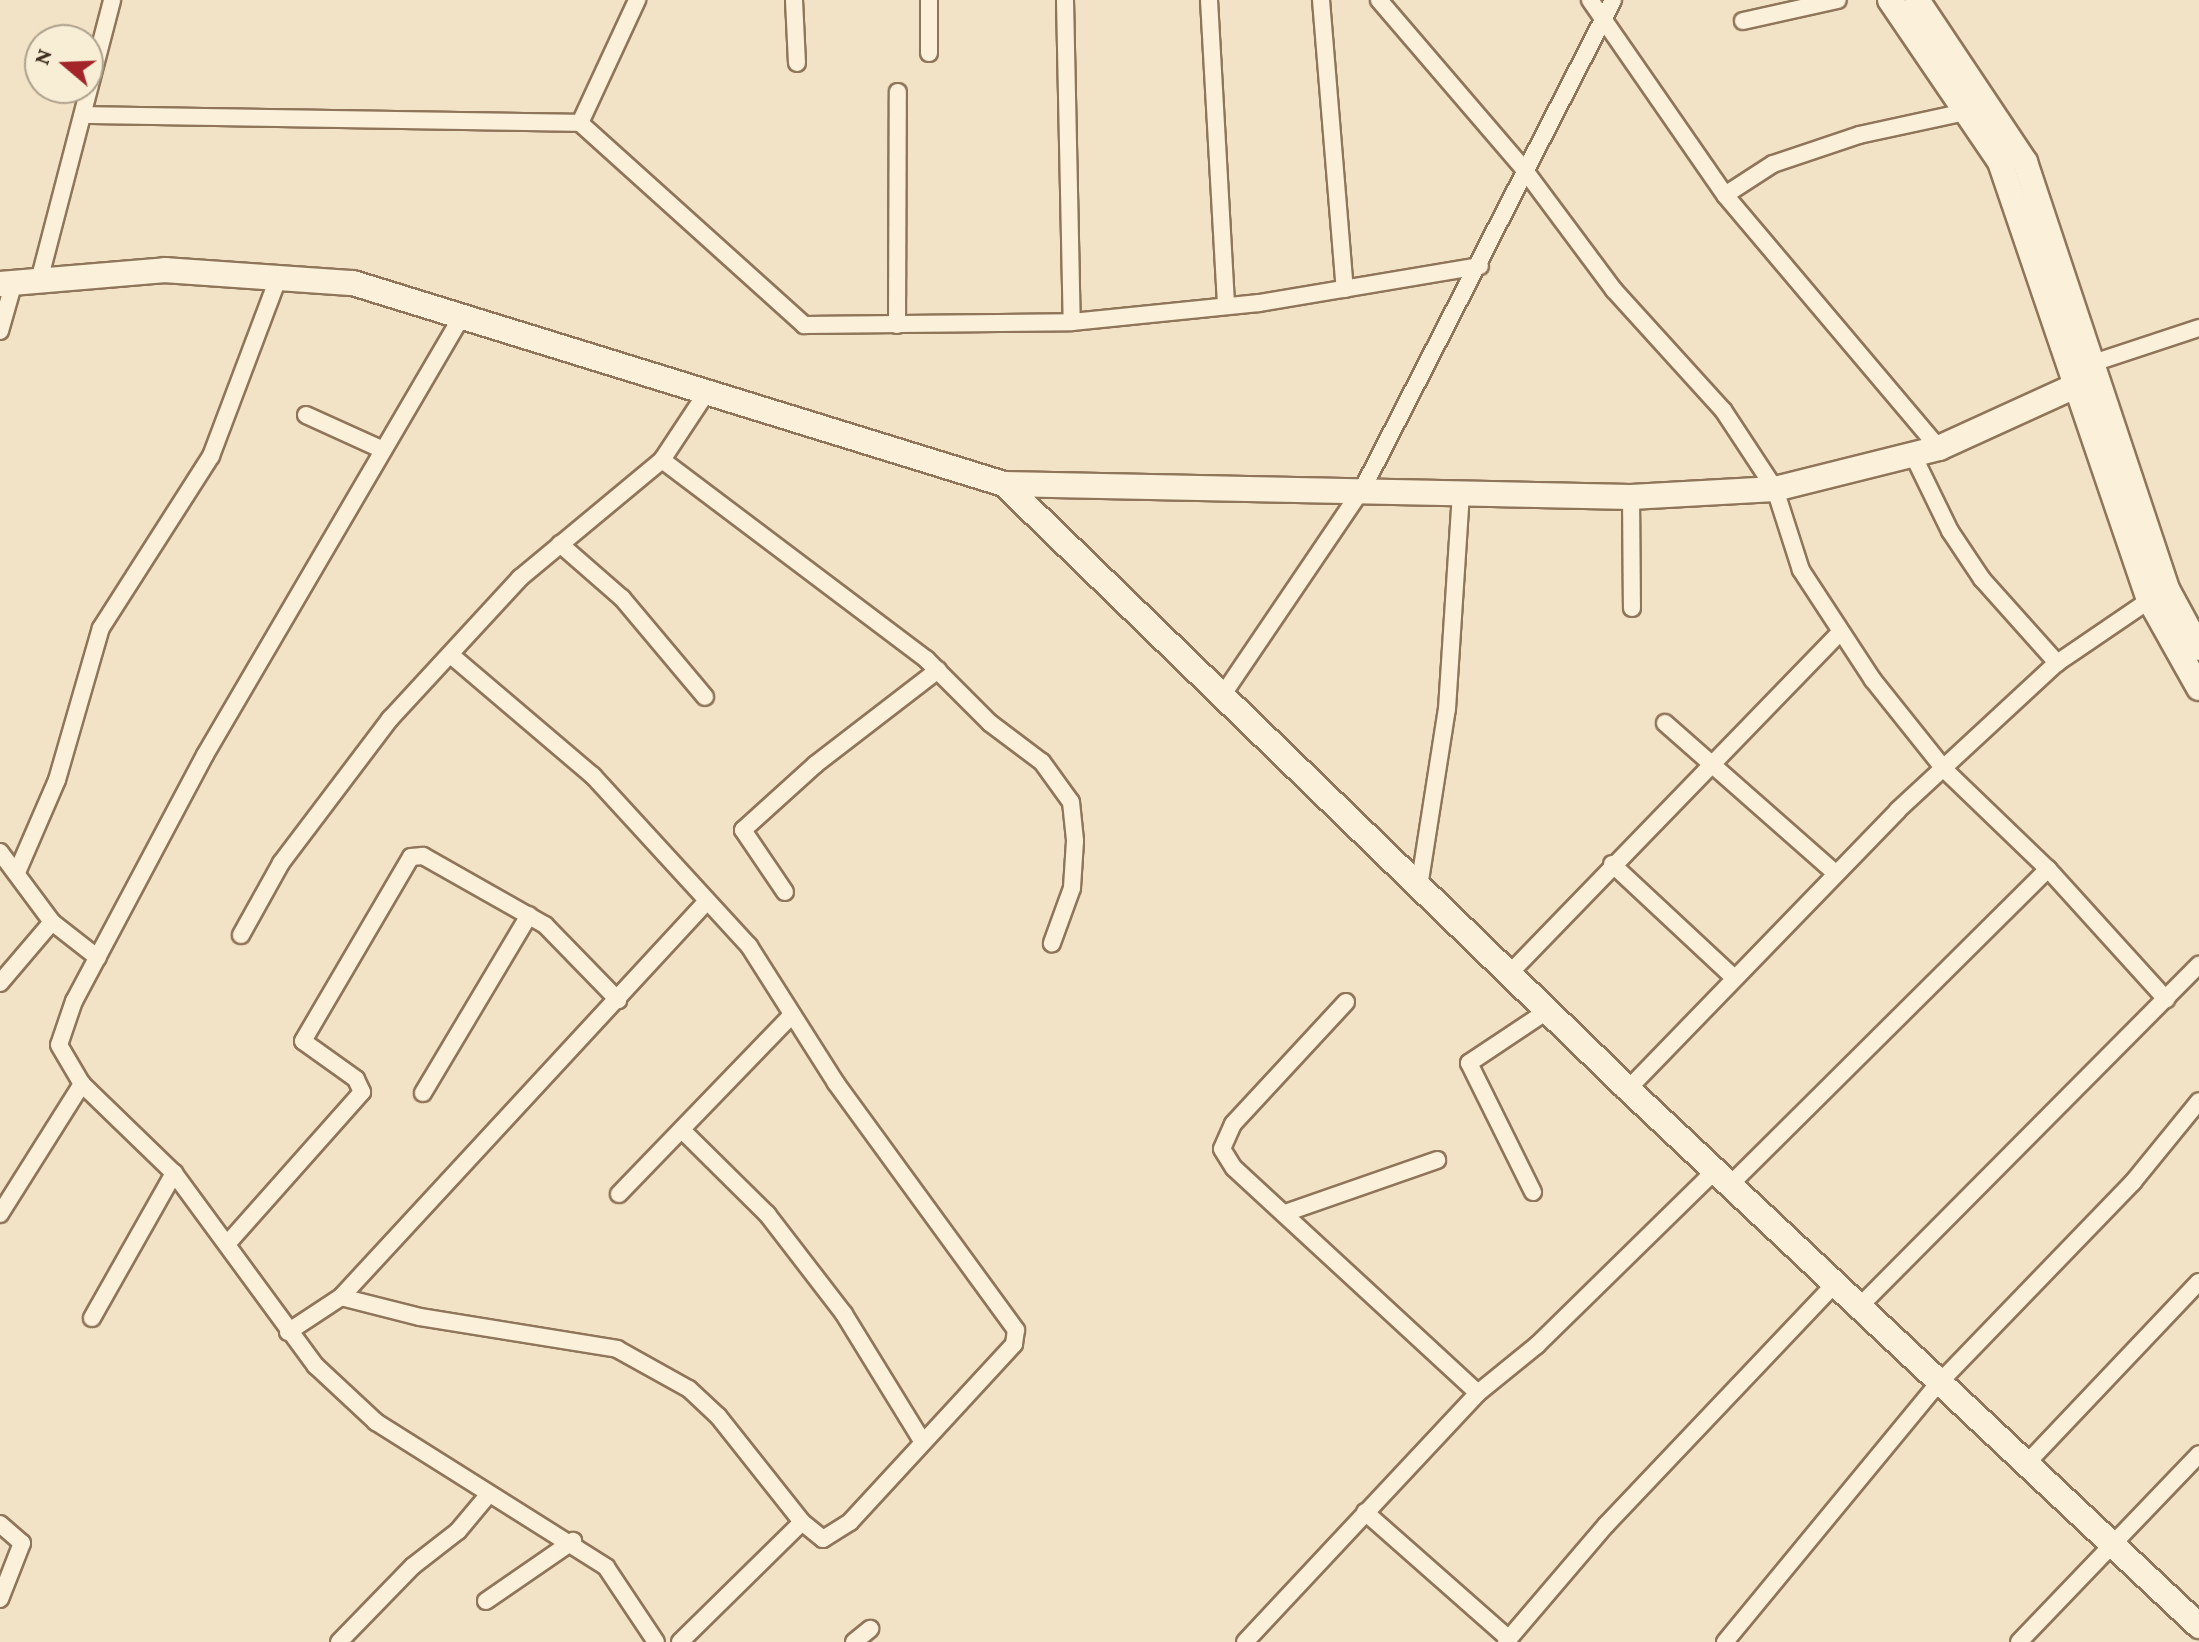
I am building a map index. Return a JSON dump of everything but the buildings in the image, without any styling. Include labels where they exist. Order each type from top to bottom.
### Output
[{"type":"street","points":[[40,277],[112,0]]},
{"type":"street","points":[[580,123],[637,0]]},
{"type":"street","points":[[794,0],[797,63]]},
{"type":"street","points":[[929,0],[929,53]]},
{"type":"street","points":[[1065,0],[1072,322]]},
{"type":"street","points":[[1209,0],[1226,306]]},
{"type":"street","points":[[1321,0],[1345,289]]},
{"type":"street","points":[[1379,0],[1523,168],[1614,290],[1723,410],[1775,489],[1801,570],[1838,635],[1944,769],[2048,869],[2166,999]]},
{"type":"street","points":[[1590,0],[1604,16],[1725,195],[1939,448]]},
{"type":"street","points":[[1222,696],[1363,488],[1480,266],[1523,168],[1613,0]]},
{"type":"street","points":[[1743,21],[1838,0]]},
{"type":"street","points":[[1890,0],[1970,111],[2020,213],[2070,377],[2199,688]]},
{"type":"street","points":[[1917,0],[2025,162],[2095,377],[2158,594],[2199,648]]},
{"type":"street","points":[[897,325],[898,92]]},
{"type":"street","points":[[1725,195],[1773,164],[1859,135],[1970,111]]},
{"type":"street","points":[[84,115],[580,123],[795,321],[819,327],[1072,322],[1226,306],[1480,266]]},
{"type":"street","points":[[0,331],[7,283],[40,277],[165,270],[353,283],[709,389],[1004,484],[1363,488],[1631,497],[1775,489],[1939,448],[2070,377],[2095,377],[2199,328]]},
{"type":"street","points":[[18,870],[57,780],[101,628],[211,456],[279,276]]},
{"type":"street","points":[[462,316],[381,449],[98,958],[60,1037],[82,1084],[174,1173],[228,1243],[288,1332],[376,1422],[489,1494],[573,1541],[606,1567],[656,1642]]},
{"type":"street","points":[[241,935],[281,863],[330,795],[451,655],[560,544],[662,460],[709,389]]},
{"type":"street","points":[[306,415],[381,449]]},
{"type":"street","points":[[1913,455],[1950,531],[1982,579],[2057,663]]},
{"type":"street","points":[[662,460],[748,519],[938,670],[990,723],[1042,762],[1071,802],[1072,888],[1052,943]]},
{"type":"street","points":[[1004,484],[1628,1089],[1837,1282],[1938,1384],[2028,1462],[2199,1626]]},
{"type":"street","points":[[1419,887],[1447,709],[1461,492]]},
{"type":"street","points":[[1631,497],[1632,608]]},
{"type":"street","points":[[560,544],[622,598],[705,697]]},
{"type":"street","points":[[1628,1089],[1732,976],[2057,663],[2158,594]]},
{"type":"street","points":[[1509,974],[1710,761],[1798,683],[1838,635]]},
{"type":"street","points":[[341,1297],[435,1320],[617,1349],[689,1389],[718,1416],[802,1522],[823,1539],[835,1536],[921,1439],[1014,1344],[1016,1330],[792,1015],[749,946],[593,776],[451,655]]},
{"type":"street","points":[[785,892],[743,830],[816,764],[938,670]]},
{"type":"street","points":[[1665,723],[1836,874]]},
{"type":"street","points":[[0,852],[18,870],[52,922],[98,958]]},
{"type":"street","points":[[228,1243],[362,1092],[356,1079],[303,1041],[411,857],[423,856],[529,915],[618,1000]]},
{"type":"street","points":[[1612,864],[1732,976]]},
{"type":"street","points":[[1245,1642],[1478,1393],[1537,1345],[1723,1177],[2048,869]]},
{"type":"street","points":[[288,1332],[341,1297],[707,901]]},
{"type":"street","points":[[423,1093],[529,915]]},
{"type":"street","points":[[0,983],[52,922]]},
{"type":"street","points":[[1860,1306],[2199,965]]},
{"type":"street","points":[[1346,1002],[1233,1124],[1222,1149],[1234,1168],[1288,1212],[1478,1393]]},
{"type":"street","points":[[1533,1192],[1469,1063],[1547,1011]]},
{"type":"street","points":[[619,1194],[792,1015]]},
{"type":"street","points":[[0,1214],[82,1084]]},
{"type":"street","points":[[1725,1642],[1938,1384],[2133,1182],[2199,1101]]},
{"type":"street","points":[[682,1130],[767,1214],[844,1314],[921,1439]]},
{"type":"street","points":[[1288,1212],[1437,1160]]},
{"type":"street","points":[[92,1318],[174,1173]]},
{"type":"street","points":[[1365,1512],[1508,1640],[1606,1525],[1837,1282]]},
{"type":"street","points":[[2028,1462],[2199,1282]]},
{"type":"street","points":[[2019,1642],[2199,1454]]},
{"type":"street","points":[[339,1642],[413,1566],[458,1531],[489,1494]]},
{"type":"street","points":[[680,1642],[802,1522]]},
{"type":"street","points":[[0,1524],[22,1543],[0,1599]]},
{"type":"street","points":[[486,1601],[573,1541]]},
{"type":"street","points":[[854,1642],[870,1629]]}]
